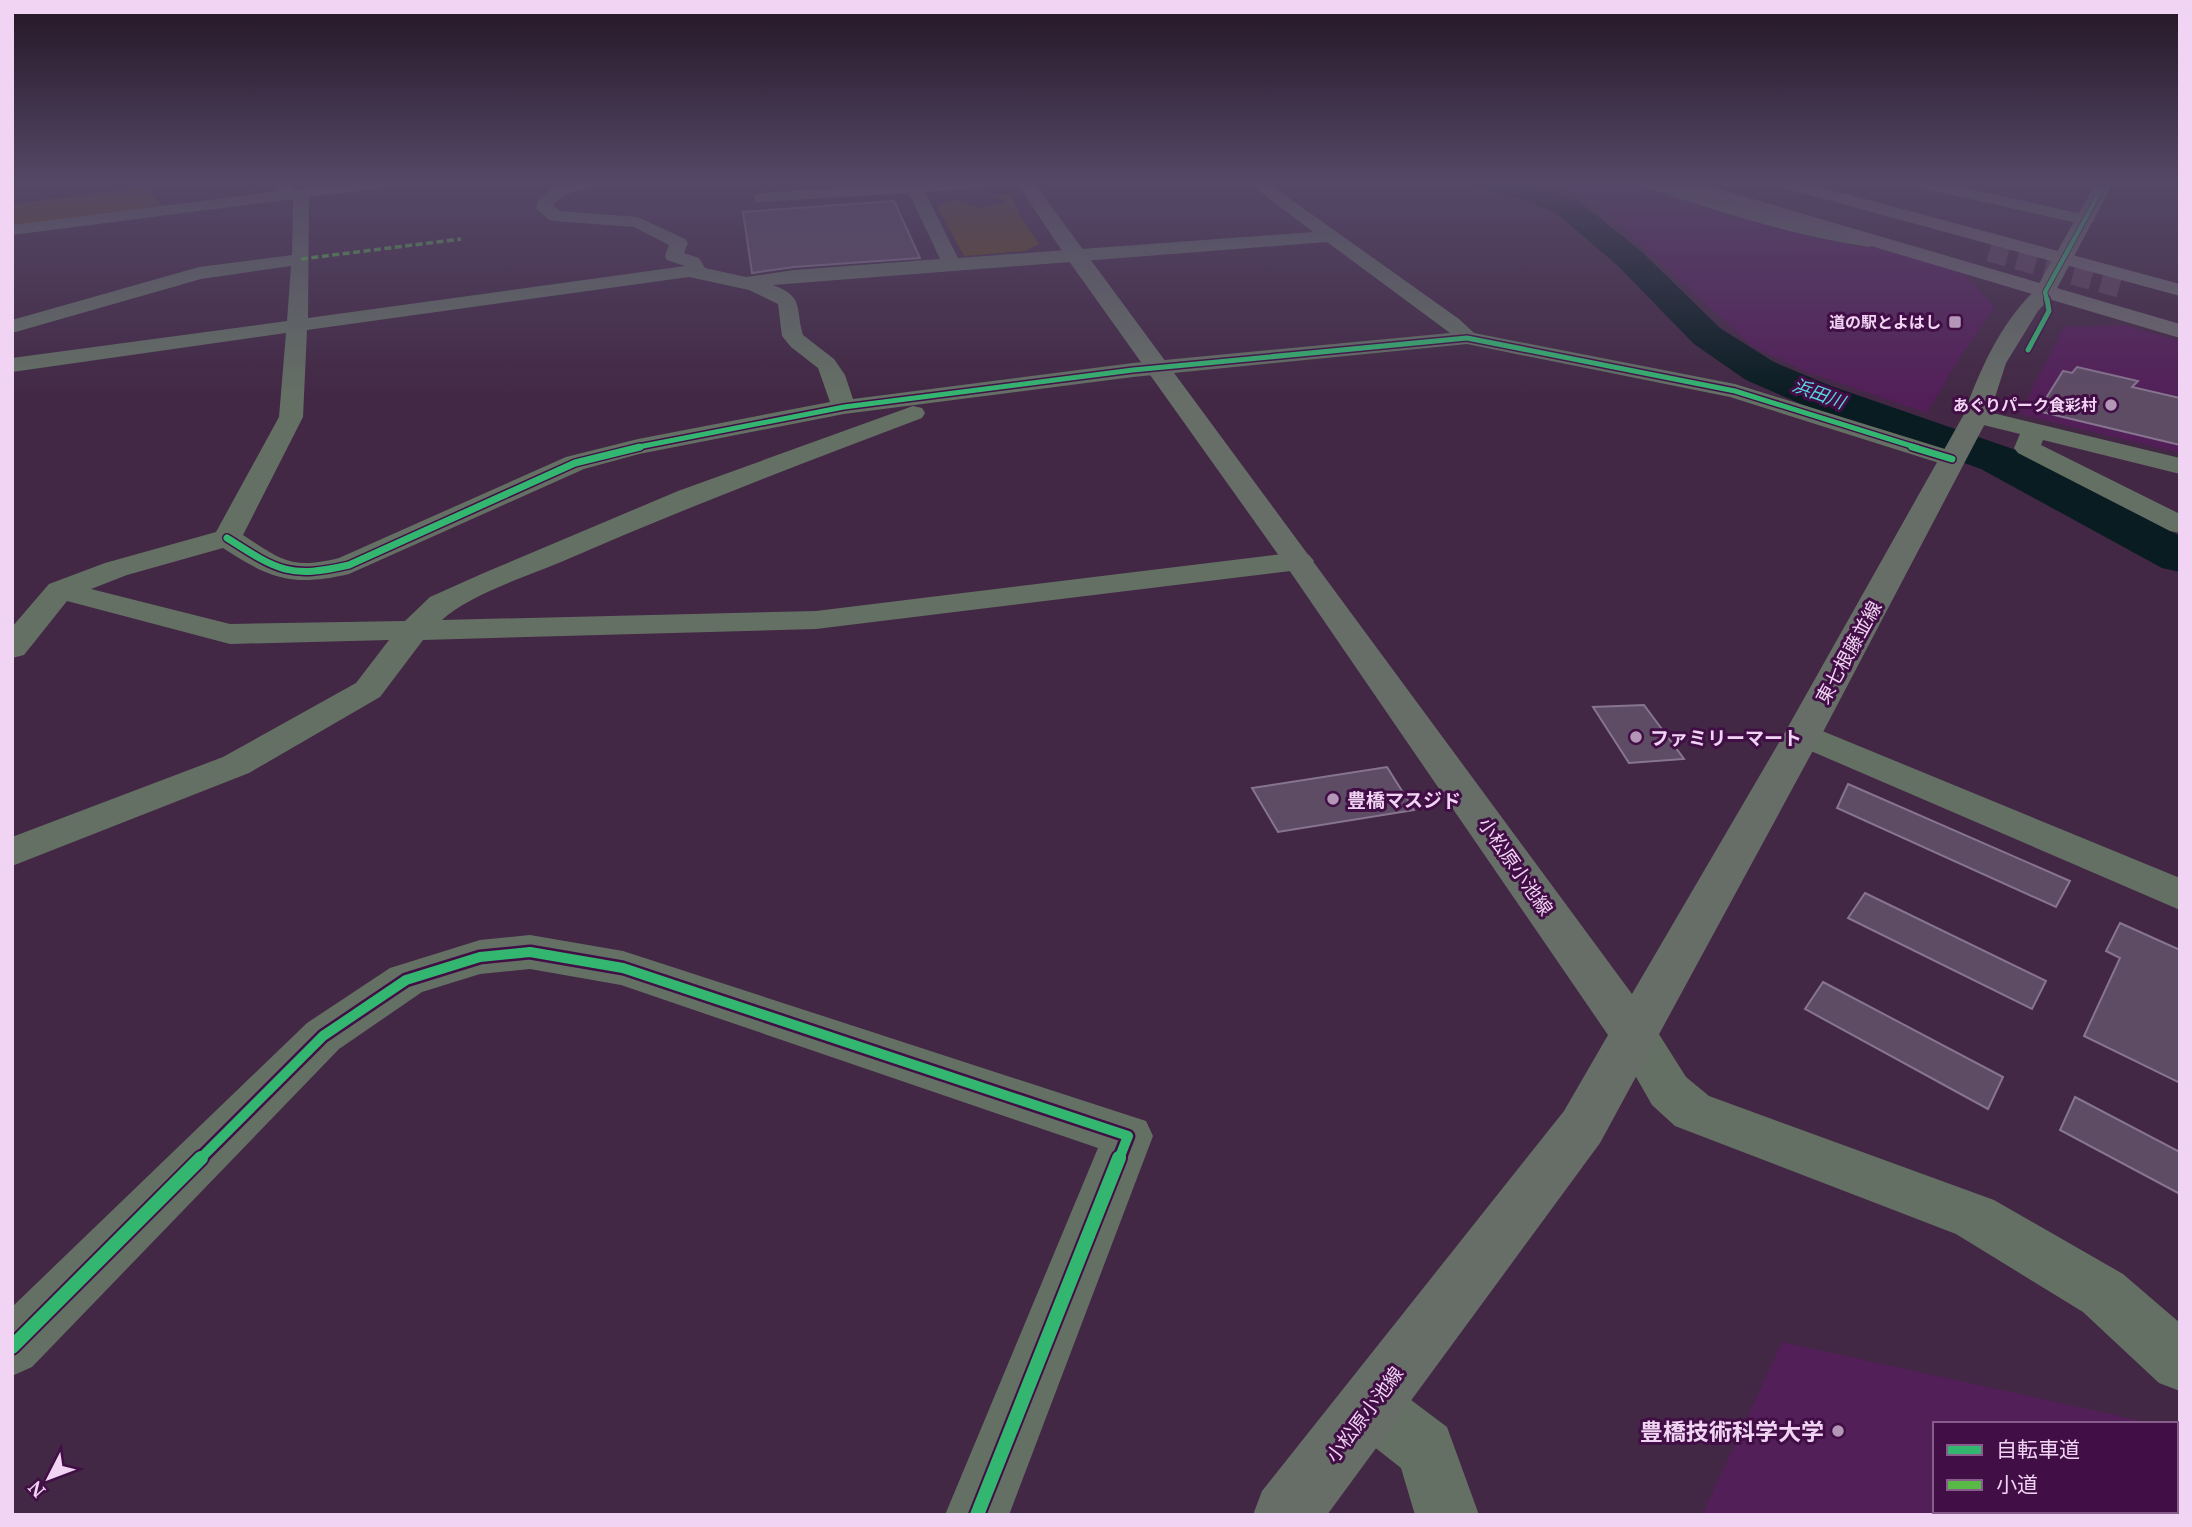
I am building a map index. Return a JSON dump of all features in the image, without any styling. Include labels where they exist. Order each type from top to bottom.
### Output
[{"type":"highway","points":[[1913,254],[2180,331]]},
{"type":"highway","points":[[1976,254],[1986,257],[1977,254]]},
{"type":"highway","points":[[2052,254],[2180,290]]},
{"type":"highway","points":[[2180,306],[2122,295],[2180,317]]},
{"type":"main road","name":"小松原小池線","points":[[1074,254],[1298,561],[1634,1033],[1582,1127],[1286,1515]]},
{"type":"main road","name":"東七根藤並線","points":[[1634,1033],[1803,734],[1965,436],[1994,363],[2030,307],[2045,292],[2068,254]]},
{"type":"street","points":[[12,648],[60,590],[116,569],[227,538],[291,417],[301,254]]},
{"type":"street","points":[[675,254],[692,262],[698,273]]},
{"type":"street","points":[[947,254],[951,263]]},
{"type":"street","points":[[742,284],[794,275],[1058,254]]},
{"type":"street","points":[[1356,254],[1452,323],[1467,338]]},
{"type":"street","points":[[12,327],[199,273],[301,259]]},
{"type":"street","points":[[12,365],[678,271],[770,290],[786,299],[792,310],[791,332],[795,340],[822,358],[832,371],[844,407]]},
{"type":"street","points":[[227,538],[280,572],[315,574],[349,565],[575,463],[638,447],[844,407],[1159,368],[1467,338],[1965,436],[2034,430],[2180,466]]},
{"type":"street","points":[[12,852],[248,758],[368,690],[412,632],[441,604],[688,497],[950,400],[962,392]]},
{"type":"street","points":[[2034,430],[2027,448],[2180,525]]},
{"type":"street","points":[[60,590],[230,634],[412,632],[816,620],[1298,561]]},
{"type":"street","points":[[1803,734],[2180,895]]},
{"type":"street","points":[[12,1347],[323,1036],[406,980],[480,957],[530,952],[624,968],[1128,1136],[977,1515]]},
{"type":"street","points":[[1634,1033],[1669,1091],[1692,1111],[1975,1217],[2103,1293],[2180,1362]]},
{"type":"street","points":[[1370,1406],[1425,1449],[1447,1515]]},
{"type":"shaded area","name":"道の駅とよはし","points":[[1651,254],[1902,254],[1961,271],[1995,307],[1957,362],[1927,413],[1807,372],[1752,346]]},
{"type":"shaded area","points":[[2125,325],[2180,341],[2180,453],[2019,414],[2064,327]]},
{"type":"shaded area","name":"豊橋技術科学大学","points":[[1782,1342],[2147,1422],[1933,1422],[1933,1513],[2178,1513],[2178,1440],[2180,1442],[2180,1515],[1702,1515]]},
{"type":"building","points":[[749,254],[918,254],[920,258],[794,267],[752,273]]},
{"type":"building","name":"あぐりパーク食彩村","points":[[2077,367],[2138,381],[2132,387],[2180,398],[2180,445],[2038,411],[2063,371],[2072,373]]},
{"type":"building","points":[[1644,705],[1684,759],[1629,763],[1593,707]]},
{"type":"building","name":"豊橋マスジド","points":[[1387,767],[1414,810],[1278,832],[1252,788]]},
{"type":"building","points":[[1848,784],[2070,881],[2056,907],[1837,808]]},
{"type":"building","points":[[1865,893],[2046,981],[2032,1009],[1848,918]]},
{"type":"building","points":[[2120,923],[2180,950],[2180,1083],[2084,1036],[2120,958],[2106,951]]},
{"type":"building","points":[[1823,982],[2003,1077],[1988,1109],[1805,1009]]},
{"type":"building","points":[[2075,1097],[2180,1152],[2180,1194],[2060,1130]]},
{"type":"waterway","name":"浜田川","points":[[1624,254],[1707,336],[1760,371],[1816,395],[1997,459],[2180,557]]},
{"type":"tunnel","points":[[1997,254],[2126,290]]},
{"type":"marked path","points":[[301,259],[339,254]]},
{"type":"cycle path","points":[[2028,350],[2049,311],[2045,292],[2066,254]]},
{"type":"cycle path","points":[[227,538],[272,566],[284,571],[310,573],[349,565],[575,463],[638,447],[844,407],[1133,370],[1467,338],[1735,391],[1952,459]]},
{"type":"cycle path","points":[[12,1347],[323,1036],[406,980],[480,957],[530,952],[623,968],[1128,1136],[977,1515]]},
{"type":"place","name":"道の駅とよはし","points":[[1955,322]]},
{"type":"place","name":"あぐりパーク食彩村","points":[[2111,405]]},
{"type":"place","name":"ファミリーマート","points":[[1636,737]]},
{"type":"place","name":"豊橋マスジド","points":[[1333,799]]},
{"type":"place","name":"豊橋技術科学大学","points":[[1838,1431]]}]
